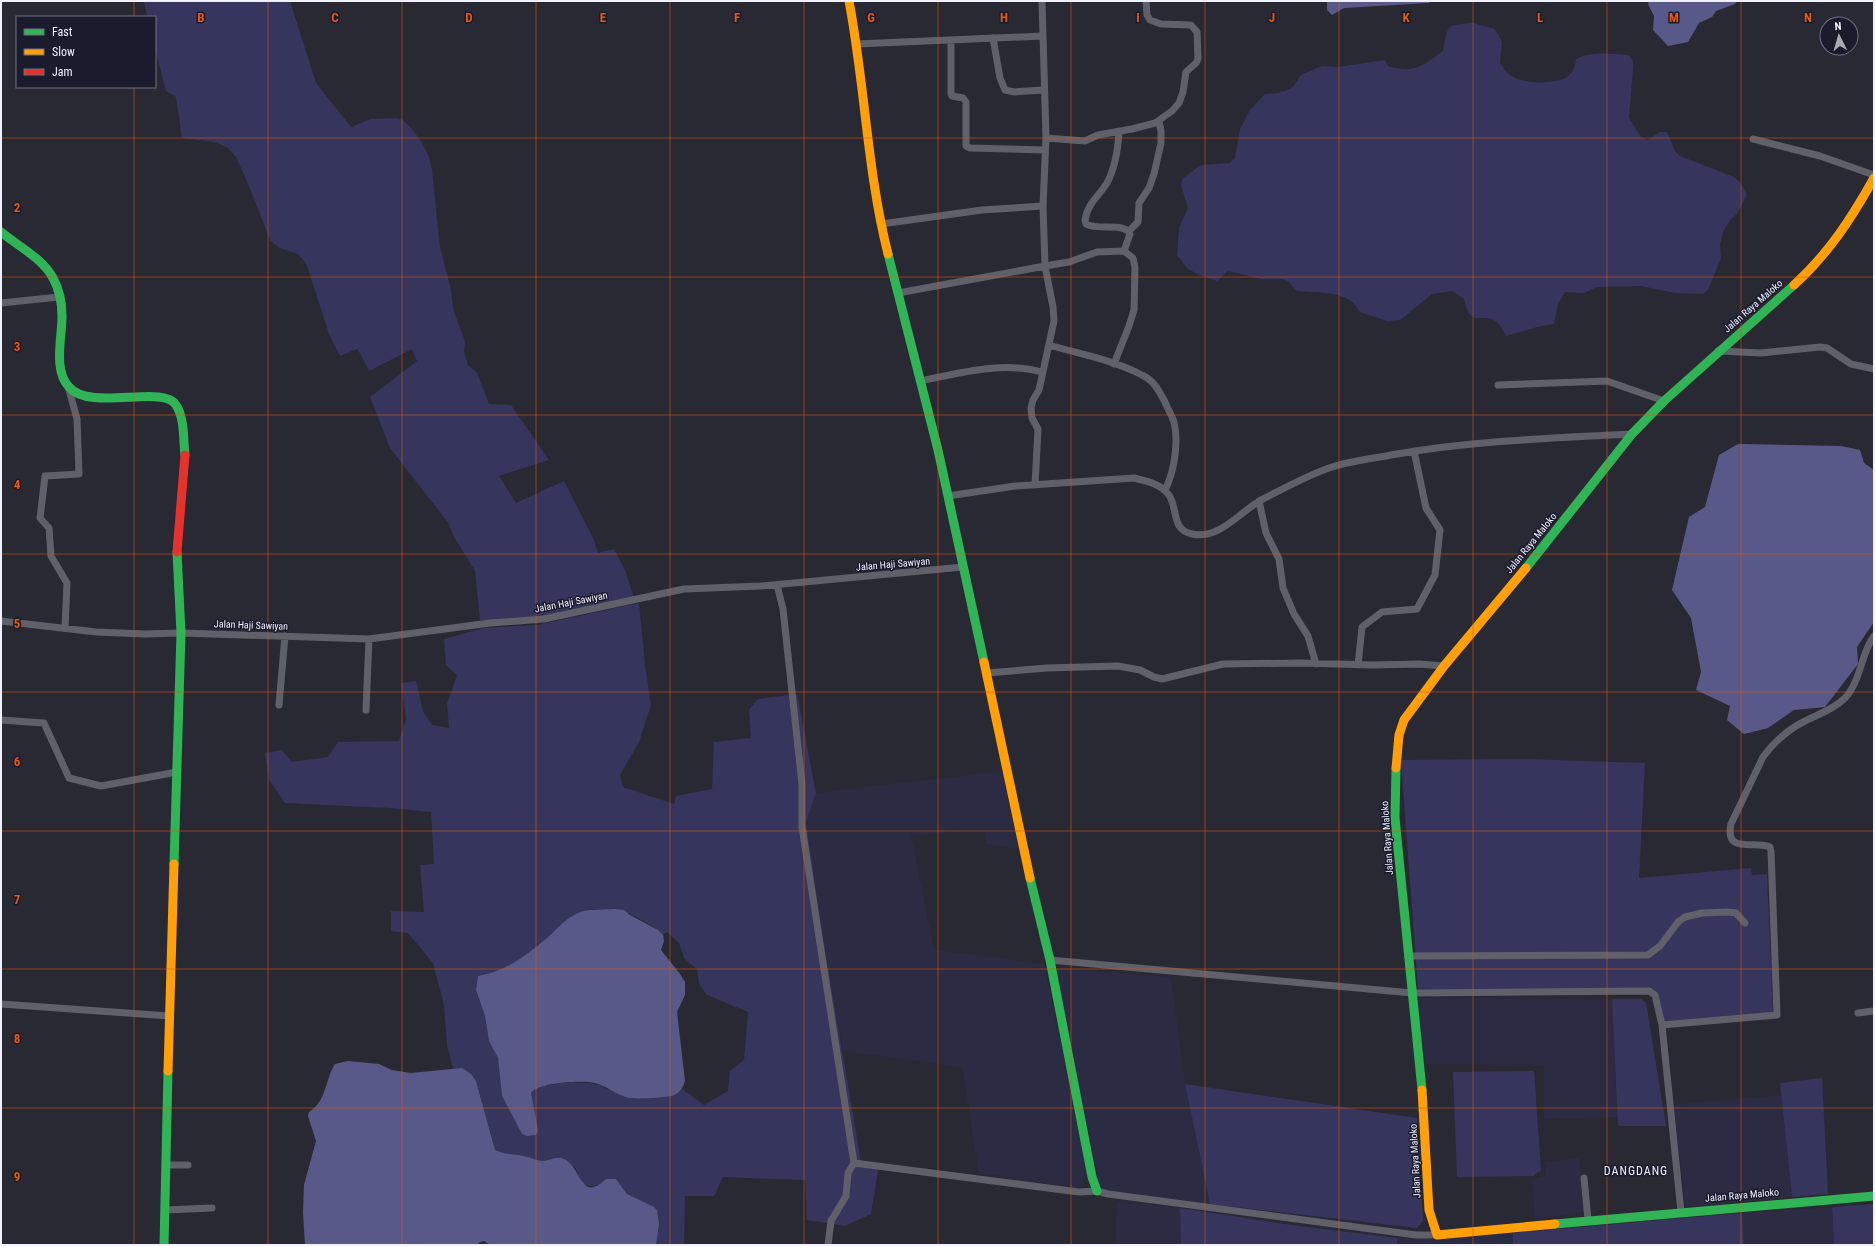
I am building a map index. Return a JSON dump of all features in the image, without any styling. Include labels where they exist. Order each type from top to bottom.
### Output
[{"type":"street","points":[[849,1],[857,44],[881,224],[948,496],[1036,906],[1050,960],[1092,1177],[1097,1191]]},
{"type":"street","points":[[1035,485],[1038,429],[1032,418],[1031,408],[1033,400],[1038,392],[1053,329],[1053,312],[1045,266],[1043,206],[1046,138],[1043,90],[1042,1]]},
{"type":"street","points":[[1046,138],[1083,142],[1098,135],[1146,126],[1159,120],[1179,103],[1183,92],[1186,72],[1196,63],[1198,59],[1198,39],[1195,28],[1191,25],[1161,24],[1150,20],[1147,14],[1146,1]]},
{"type":"street","points":[[857,44],[1043,36]]},
{"type":"street","points":[[993,38],[1002,84],[1005,90],[1014,92],[1043,90]]},
{"type":"street","points":[[950,40],[951,94],[952,96],[963,98],[966,102],[966,146],[970,148],[1045,150]]},
{"type":"street","points":[[1128,231],[1138,222],[1139,202],[1149,188],[1156,170],[1162,139],[1159,120]]},
{"type":"street","points":[[1119,132],[1116,158],[1109,178],[1091,203],[1085,220],[1086,224],[1090,226],[1121,227],[1128,231],[1130,235],[1124,251]]},
{"type":"street","points":[[1753,139],[1815,154],[1874,177]]},
{"type":"street","name":"Jalan Raya Maloko","points":[[1874,177],[1860,204],[1827,253],[1812,269],[1664,401],[1632,434],[1545,544],[1444,666],[1404,720],[1399,735],[1394,790],[1408,956],[1421,1065],[1429,1210],[1437,1235],[1588,1220],[1874,1196]]},
{"type":"street","points":[[881,224],[982,210],[1043,206]]},
{"type":"street","points":[[1,232],[47,271],[52,277],[59,297],[62,316],[61,366],[77,419],[79,474],[45,476],[40,518],[49,528],[51,556],[67,583],[65,628]]},
{"type":"street","points":[[898,293],[1069,262],[1090,253],[1124,251],[1132,258],[1135,267],[1134,310],[1130,326],[1114,364]]},
{"type":"street","points":[[1,303],[59,297]]},
{"type":"street","points":[[1049,345],[1114,364],[1142,375],[1154,383],[1172,417],[1175,430],[1174,465],[1171,478],[1165,490]]},
{"type":"street","points":[[1718,352],[1760,353],[1820,347],[1827,348],[1851,364],[1874,369]]},
{"type":"street","points":[[920,381],[1004,367],[1021,367],[1042,372]]},
{"type":"street","points":[[1498,385],[1607,381],[1664,401]]},
{"type":"street","points":[[68,386],[74,393],[81,397],[112,399],[163,397],[170,399],[178,408],[181,415],[185,456],[177,543],[181,633],[169,1016],[164,1245]]},
{"type":"street","points":[[948,496],[1035,485],[1134,478],[1149,482],[1165,490],[1171,500],[1179,526],[1184,531],[1192,534],[1201,534],[1218,529],[1259,501],[1329,468],[1414,451],[1536,439],[1632,434]]},
{"type":"street","points":[[1358,665],[1362,627],[1382,612],[1417,609],[1435,575],[1440,530],[1426,508],[1414,451]]},
{"type":"street","points":[[1259,501],[1266,533],[1279,559],[1283,588],[1294,614],[1306,630],[1316,664]]},
{"type":"street","name":"Jalan Haji Sawiyan","points":[[1,621],[96,632],[369,639],[490,623],[544,619],[684,589],[777,585],[963,567]]},
{"type":"street","points":[[777,585],[783,609],[802,784],[802,827],[854,1163],[848,1172],[846,1196],[831,1221],[828,1245]]},
{"type":"street","points":[[279,705],[285,636]]},
{"type":"street","points":[[1662,1025],[1777,1015],[1771,851],[1770,847],[1766,845],[1748,846],[1733,841],[1730,835],[1731,824],[1763,757],[1770,748],[1796,726],[1834,707],[1846,696],[1858,674],[1874,636]]},
{"type":"street","points":[[366,710],[369,639]]},
{"type":"street","points":[[987,673],[1054,668],[1118,666],[1140,670],[1162,679],[1223,664],[1419,664],[1444,666]]},
{"type":"street","points":[[1,720],[44,723],[69,778],[101,786],[177,772]]},
{"type":"street","points":[[1408,956],[1648,955],[1660,946],[1678,922],[1685,917],[1702,913],[1728,912],[1736,913],[1745,923]]},
{"type":"street","points":[[1050,960],[1412,993],[1649,991],[1655,995],[1662,1025],[1681,1212]]},
{"type":"street","points":[[1,1004],[169,1016]]},
{"type":"street","points":[[1858,1013],[1874,1011]]},
{"type":"street","points":[[854,1163],[1079,1192],[1097,1191],[1115,1195],[1408,1234],[1437,1235]]},
{"type":"street","points":[[166,1165],[188,1165]]},
{"type":"street","points":[[1584,1178],[1588,1220]]},
{"type":"street","points":[[165,1210],[212,1208]]},
{"type":"shaded area","points":[[144,1],[290,1],[316,83],[351,127],[371,119],[397,118],[403,120],[412,129],[423,144],[429,157],[432,170],[440,247],[450,286],[454,312],[465,341],[464,352],[468,365],[477,373],[489,404],[511,405],[549,460],[499,476],[516,503],[564,481],[594,540],[598,553],[614,549],[625,570],[634,598],[534,620],[480,620],[475,571],[453,535],[449,524],[390,448],[370,397],[417,361],[412,349],[369,371],[357,349],[340,356],[329,334],[306,263],[298,254],[280,248],[270,240],[236,157],[228,148],[216,142],[182,138],[176,97],[166,91],[156,52],[156,16],[147,16]]},
{"type":"shaded area","points":[[1473,23],[1495,29],[1502,42],[1500,63],[1509,74],[1522,80],[1545,82],[1566,78],[1573,69],[1576,59],[1582,56],[1602,54],[1628,55],[1633,61],[1629,118],[1641,137],[1648,140],[1660,132],[1667,132],[1675,151],[1680,156],[1734,177],[1740,182],[1747,195],[1737,214],[1731,219],[1724,230],[1720,244],[1721,258],[1708,290],[1703,294],[1675,293],[1641,286],[1597,287],[1584,293],[1565,292],[1558,304],[1554,324],[1541,326],[1506,336],[1497,322],[1489,318],[1476,318],[1470,315],[1464,299],[1453,291],[1432,294],[1400,320],[1387,321],[1360,312],[1355,305],[1341,296],[1297,291],[1288,281],[1282,279],[1261,279],[1228,271],[1217,281],[1190,270],[1177,256],[1179,228],[1188,208],[1181,185],[1183,178],[1201,165],[1230,163],[1235,158],[1240,129],[1250,110],[1265,94],[1279,93],[1287,90],[1293,87],[1301,75],[1322,66],[1338,67],[1385,60],[1388,66],[1397,68],[1412,69],[1418,67],[1443,51],[1446,36],[1450,28],[1458,24]]},
{"type":"shaded area","points":[[639,603],[645,665],[651,705],[639,742],[620,775],[623,787],[674,804],[676,796],[712,789],[714,742],[751,738],[749,710],[758,699],[797,694],[816,793],[806,822],[822,933],[861,1162],[879,1164],[871,1214],[845,1226],[807,1220],[805,1180],[723,1177],[714,1196],[685,1196],[684,1245],[656,1245],[659,1224],[627,1194],[616,1179],[596,1186],[586,1185],[582,1183],[576,1169],[561,1158],[542,1161],[529,1157],[503,1154],[495,1150],[476,1081],[462,1068],[453,1069],[447,1045],[444,1005],[433,963],[408,933],[391,931],[391,911],[424,912],[420,865],[434,864],[431,812],[391,808],[285,803],[269,780],[265,753],[282,750],[292,762],[328,757],[338,742],[399,741],[406,719],[401,683],[416,681],[423,711],[432,725],[449,728],[447,704],[457,675],[446,665],[444,639],[483,628],[537,625]],"holes":[[[592,910],[620,910],[654,927],[663,935],[667,932],[679,943],[684,958],[697,969],[699,984],[707,995],[748,1012],[744,1060],[730,1071],[728,1091],[704,1105],[682,1089],[674,1095],[607,1089],[591,1083],[580,1082],[568,1082],[545,1086],[531,1093],[532,1136],[522,1134],[502,1096],[498,1058],[489,1041],[485,1016],[476,990],[478,976],[507,967],[523,957],[569,919],[579,913]]]},
{"type":"shaded area","points":[[1522,759],[1645,763],[1639,878],[1751,868],[1752,875],[1767,874],[1773,1016],[1659,1023],[1654,989],[1418,989],[1401,760]]},
{"type":"shaded area","points":[[1002,771],[1019,849],[986,844],[984,830],[911,835],[934,950],[1044,964],[1088,1173],[1079,1188],[979,1173],[962,1067],[843,1051],[822,933],[806,822],[816,793]]},
{"type":"shaded area","points":[[1055,968],[1171,977],[1185,1084],[1210,1204],[1106,1191],[1099,1185]]},
{"type":"shaded area","points":[[1418,998],[1612,999],[1617,1117],[1544,1119],[1544,1065],[1425,1064]]},
{"type":"shaded area","points":[[1612,999],[1641,999],[1646,1003],[1666,1126],[1618,1126]]},
{"type":"shaded area","points":[[1534,1071],[1541,1170],[1533,1176],[1457,1177],[1453,1072]]},
{"type":"shaded area","points":[[1822,1078],[1828,1194],[1792,1197],[1780,1083]]},
{"type":"shaded area","points":[[1185,1084],[1417,1118],[1423,1221],[1417,1228],[1210,1204]]},
{"type":"shaded area","points":[[1781,1095],[1792,1197],[1686,1207],[1673,1105]]},
{"type":"shaded area","points":[[1579,1158],[1584,1212],[1535,1219],[1532,1180],[1546,1176],[1546,1162]]},
{"type":"shaded area","points":[[1117,1201],[1180,1208],[1181,1245],[1115,1245]]},
{"type":"shaded area","points":[[1874,1204],[1874,1245],[1834,1245],[1832,1207]]},
{"type":"shaded area","points":[[1832,1207],[1834,1245],[1744,1245],[1742,1213]]},
{"type":"shaded area","points":[[1180,1208],[1292,1225],[1397,1238],[1397,1245],[1181,1245]]},
{"type":"shaded area","points":[[1742,1213],[1744,1245],[1513,1245],[1513,1233]]},
{"type":"shaded area","points":[[1513,1233],[1513,1245],[1397,1245],[1397,1238],[1434,1239]]},
{"type":"water","points":[[1327,1],[1430,1],[1429,3],[1344,8],[1332,15],[1327,10]]},
{"type":"water","points":[[1649,1],[1737,1],[1735,4],[1716,11],[1712,17],[1699,23],[1688,42],[1668,46],[1653,30],[1654,16],[1648,4]]},
{"type":"water","points":[[1738,444],[1841,446],[1860,450],[1864,463],[1874,470],[1874,622],[1857,647],[1858,664],[1825,707],[1794,710],[1768,728],[1744,734],[1727,720],[1730,706],[1696,690],[1701,672],[1691,618],[1672,590],[1689,517],[1705,507],[1719,455]]},
{"type":"water","points":[[615,909],[624,910],[630,915],[658,930],[663,935],[664,941],[661,950],[685,982],[685,995],[677,1012],[685,1081],[681,1089],[674,1095],[659,1098],[624,1097],[599,1084],[589,1082],[571,1082],[543,1086],[531,1093],[538,1130],[536,1135],[527,1136],[522,1134],[502,1096],[498,1058],[489,1041],[485,1016],[476,990],[478,976],[507,967],[515,962],[547,938],[564,922],[580,912]]},
{"type":"water","points":[[348,1061],[379,1064],[392,1070],[411,1073],[462,1068],[471,1074],[476,1081],[495,1150],[503,1153],[530,1157],[541,1161],[561,1158],[568,1161],[585,1185],[591,1187],[597,1186],[606,1179],[616,1179],[627,1194],[654,1207],[657,1210],[659,1224],[656,1245],[490,1245],[484,1241],[477,1245],[305,1245],[303,1213],[304,1185],[316,1141],[308,1116],[309,1112],[319,1102],[335,1064]]},
{"type":"traffic: fast","points":[[1,232],[43,264],[55,282],[60,297],[62,311],[60,353],[61,372],[69,387],[79,394],[93,397],[157,397],[169,399],[176,405],[181,416],[185,455]]},
{"type":"traffic: fast","points":[[888,254],[938,450],[984,662]]},
{"type":"traffic: fast","points":[[1526,568],[1632,434],[1664,401],[1794,285]]},
{"type":"traffic: fast","points":[[174,864],[181,633],[177,552]]},
{"type":"traffic: fast","points":[[1396,768],[1395,818],[1422,1090]]},
{"type":"traffic: fast","points":[[1030,878],[1050,960],[1092,1177],[1097,1191]]},
{"type":"traffic: fast","points":[[164,1245],[168,1071]]},
{"type":"traffic: fast","points":[[1555,1224],[1874,1196]]},
{"type":"traffic: slow","points":[[849,1],[859,64],[875,191],[888,254]]},
{"type":"traffic: slow","points":[[1794,285],[1829,248],[1857,208],[1874,178]]},
{"type":"traffic: slow","points":[[1396,768],[1399,735],[1404,720],[1444,666],[1526,568]]},
{"type":"traffic: slow","points":[[984,662],[1030,878]]},
{"type":"traffic: slow","points":[[168,1071],[174,864]]},
{"type":"traffic: slow","points":[[1422,1090],[1429,1210],[1437,1235],[1555,1224]]},
{"type":"traffic: jam","points":[[177,552],[185,455]]},
{"type":"district","name":"DANGDANG","points":[[1636,1171]]}]
